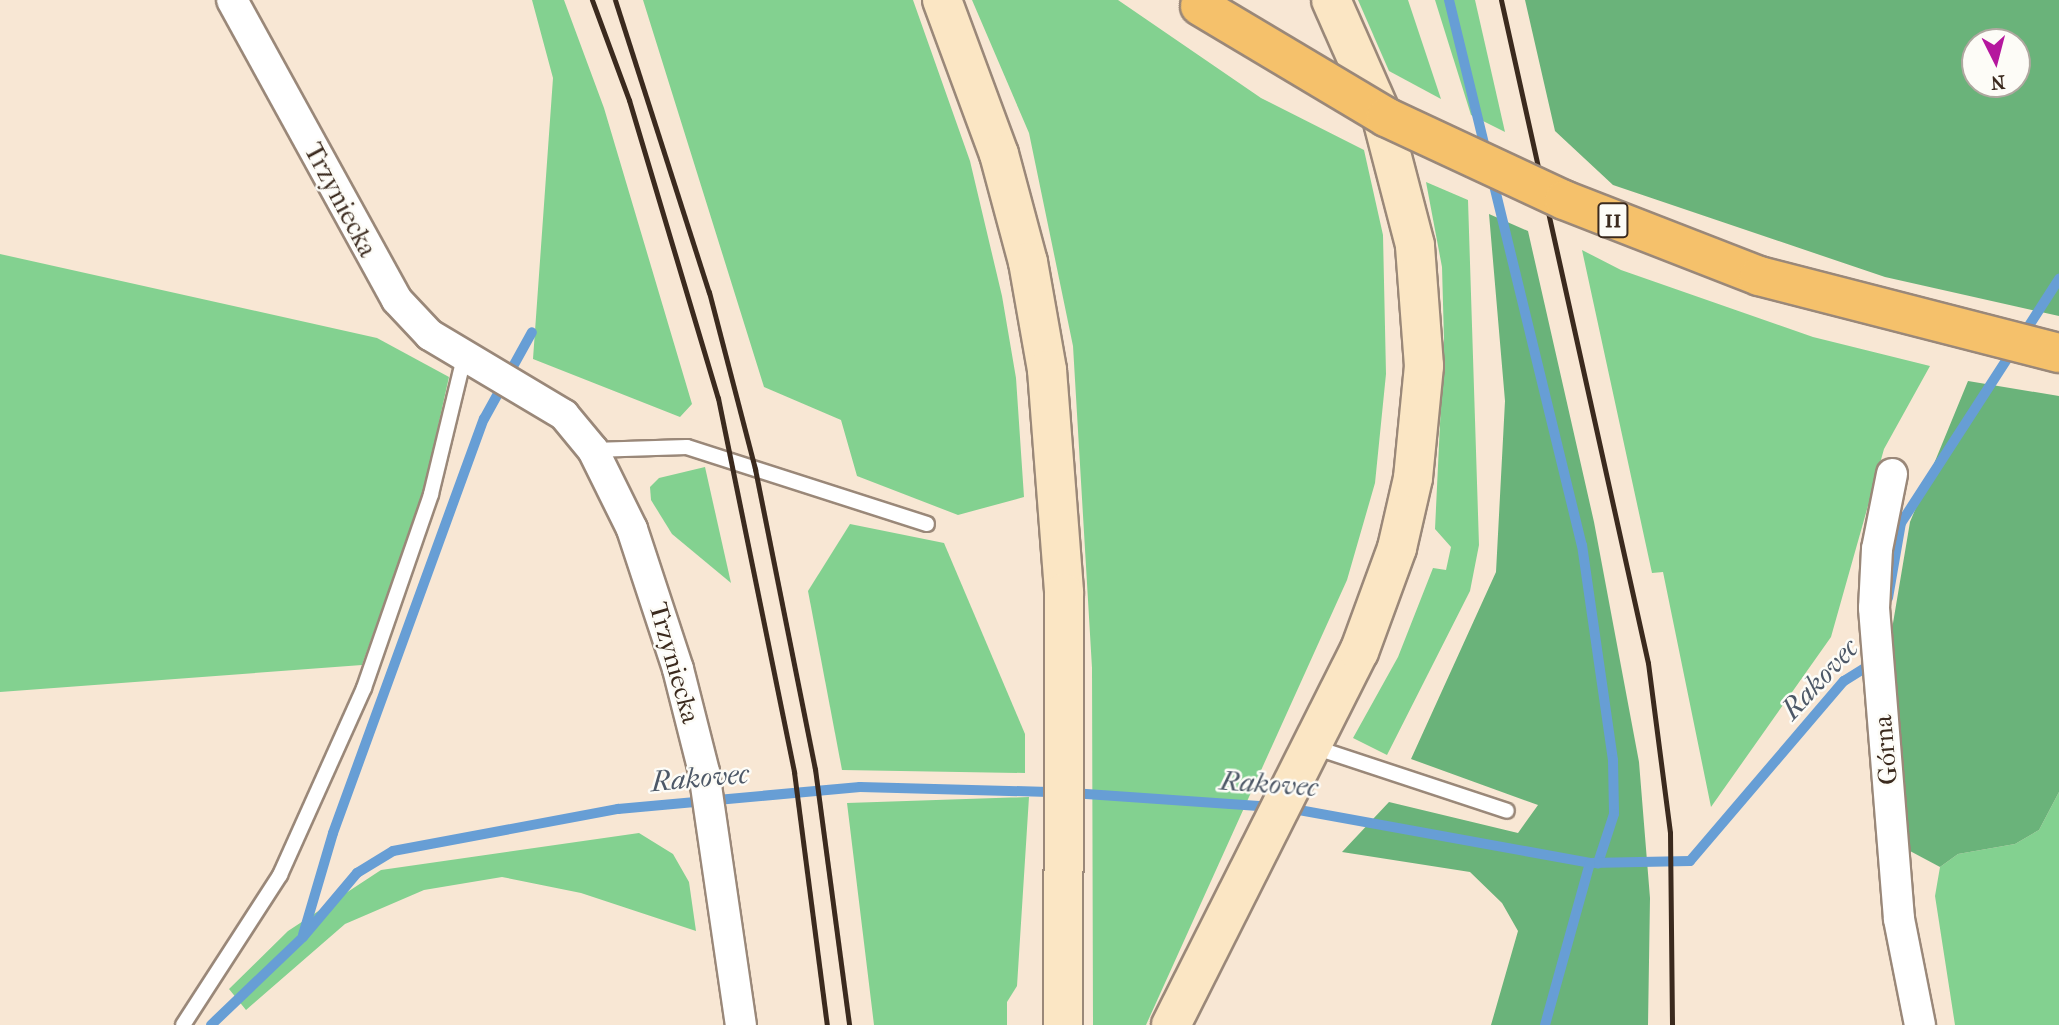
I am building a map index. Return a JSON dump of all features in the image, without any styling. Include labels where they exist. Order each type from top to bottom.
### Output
[{"type":"main road","points":[[942,0],[999,154],[1028,262],[1047,370],[1064,593],[1063,1025]]},
{"type":"main road","points":[[1171,1025],[1261,838],[1359,652],[1397,548],[1413,478],[1424,366],[1420,283],[1395,158],[1363,64],[1331,0]]},
{"type":"main road","name":"11","points":[[1200,6],[1386,117],[1564,200],[1772,280],[2059,353]]},
{"type":"street","name":"Trzyniecka","points":[[232,0],[383,279],[430,335],[474,364],[524,386],[564,415],[593,450],[632,529],[704,772],[741,1025]]},
{"type":"street","name":"Górna","points":[[1892,474],[1877,549],[1874,608],[1899,919],[1920,1025]]},
{"type":"lane","points":[[183,1025],[279,875],[364,688],[474,364]]},
{"type":"lane","points":[[593,450],[687,447],[927,524]]},
{"type":"lane","points":[[1302,762],[1507,811]]},
{"type":"green space","points":[[532,0],[564,0],[604,108],[692,404],[680,417],[533,359],[553,78]]},
{"type":"green space","points":[[643,0],[913,0],[970,161],[1002,296],[1016,378],[1024,497],[958,515],[857,476],[841,420],[764,387]]},
{"type":"green space","points":[[972,0],[1118,0],[1261,98],[1364,150],[1383,235],[1386,374],[1375,483],[1347,580],[1146,1025],[1093,1025],[1092,668],[1073,346],[1029,133]]},
{"type":"green space","points":[[1358,0],[1408,0],[1441,99],[1389,71]]},
{"type":"green space","points":[[1435,0],[1475,0],[1505,132],[1471,115]]},
{"type":"green space","points":[[1525,0],[2059,0],[2059,316],[1885,277],[1613,185],[1555,131]]},
{"type":"green space","points":[[1426,182],[1468,200],[1479,545],[1470,591],[1387,755],[1353,738],[1398,657],[1433,568],[1446,570],[1451,547],[1435,529],[1444,340],[1442,267]]},
{"type":"green space","points":[[1489,214],[1528,231],[1594,522],[1639,762],[1650,898],[1648,1025],[1491,1025],[1518,931],[1502,903],[1470,872],[1342,852],[1389,802],[1518,833],[1538,805],[1411,759],[1496,572],[1505,401]]},
{"type":"green space","points":[[1582,250],[1621,270],[1813,337],[1930,366],[1884,449],[1831,637],[1711,807],[1663,572],[1652,573]]},
{"type":"green space","points":[[0,254],[377,338],[449,377],[423,494],[362,665],[0,692]]},
{"type":"green space","points":[[1968,381],[2059,396],[2059,792],[2039,830],[2015,844],[1958,854],[1940,867],[1910,851],[1889,647],[1910,522]]},
{"type":"green space","points":[[705,467],[731,583],[672,534],[651,500],[650,487],[659,478]]},
{"type":"green space","points":[[850,524],[944,543],[1025,734],[1025,773],[842,770],[808,591]]},
{"type":"green space","points":[[2059,792],[2059,1025],[1955,1025],[1935,896],[1940,867],[1958,854],[2015,844],[2039,830]]},
{"type":"green space","points":[[1029,797],[1017,986],[1007,1002],[1007,1025],[874,1025],[847,803]]},
{"type":"green space","points":[[639,833],[673,854],[689,882],[696,931],[581,893],[502,877],[424,890],[345,924],[246,1010],[229,989],[288,931],[381,870]]},
{"type":"waterway","points":[[1449,0],[1486,152]]},
{"type":"waterway","points":[[1492,177],[1582,545],[1613,760],[1614,814],[1598,863]]},
{"type":"waterway","name":"Rakovec","points":[[2023,335],[2059,279]]},
{"type":"waterway","points":[[303,935],[333,833],[484,419],[532,332]]},
{"type":"waterway","name":"Rakovec","points":[[1888,598],[1901,523],[2013,350]]},
{"type":"waterway","name":"Rakovec","points":[[1288,808],[1590,863],[1690,861],[1844,681],[1873,663]]},
{"type":"waterway","name":"Rakovec","points":[[211,1025],[303,937],[357,873],[393,851],[618,809],[860,787],[1057,792]]},
{"type":"waterway","name":"Rakovec","points":[[1072,793],[1270,807]]},
{"type":"waterway","points":[[1545,1025],[1590,863]]},
{"type":"railway","points":[[592,0],[629,100],[718,398],[794,772],[827,1025]]},
{"type":"railway","points":[[615,0],[709,292],[755,469],[815,769],[849,1025]]},
{"type":"railway","points":[[1501,0],[1648,663],[1670,833],[1672,1025]]}]
